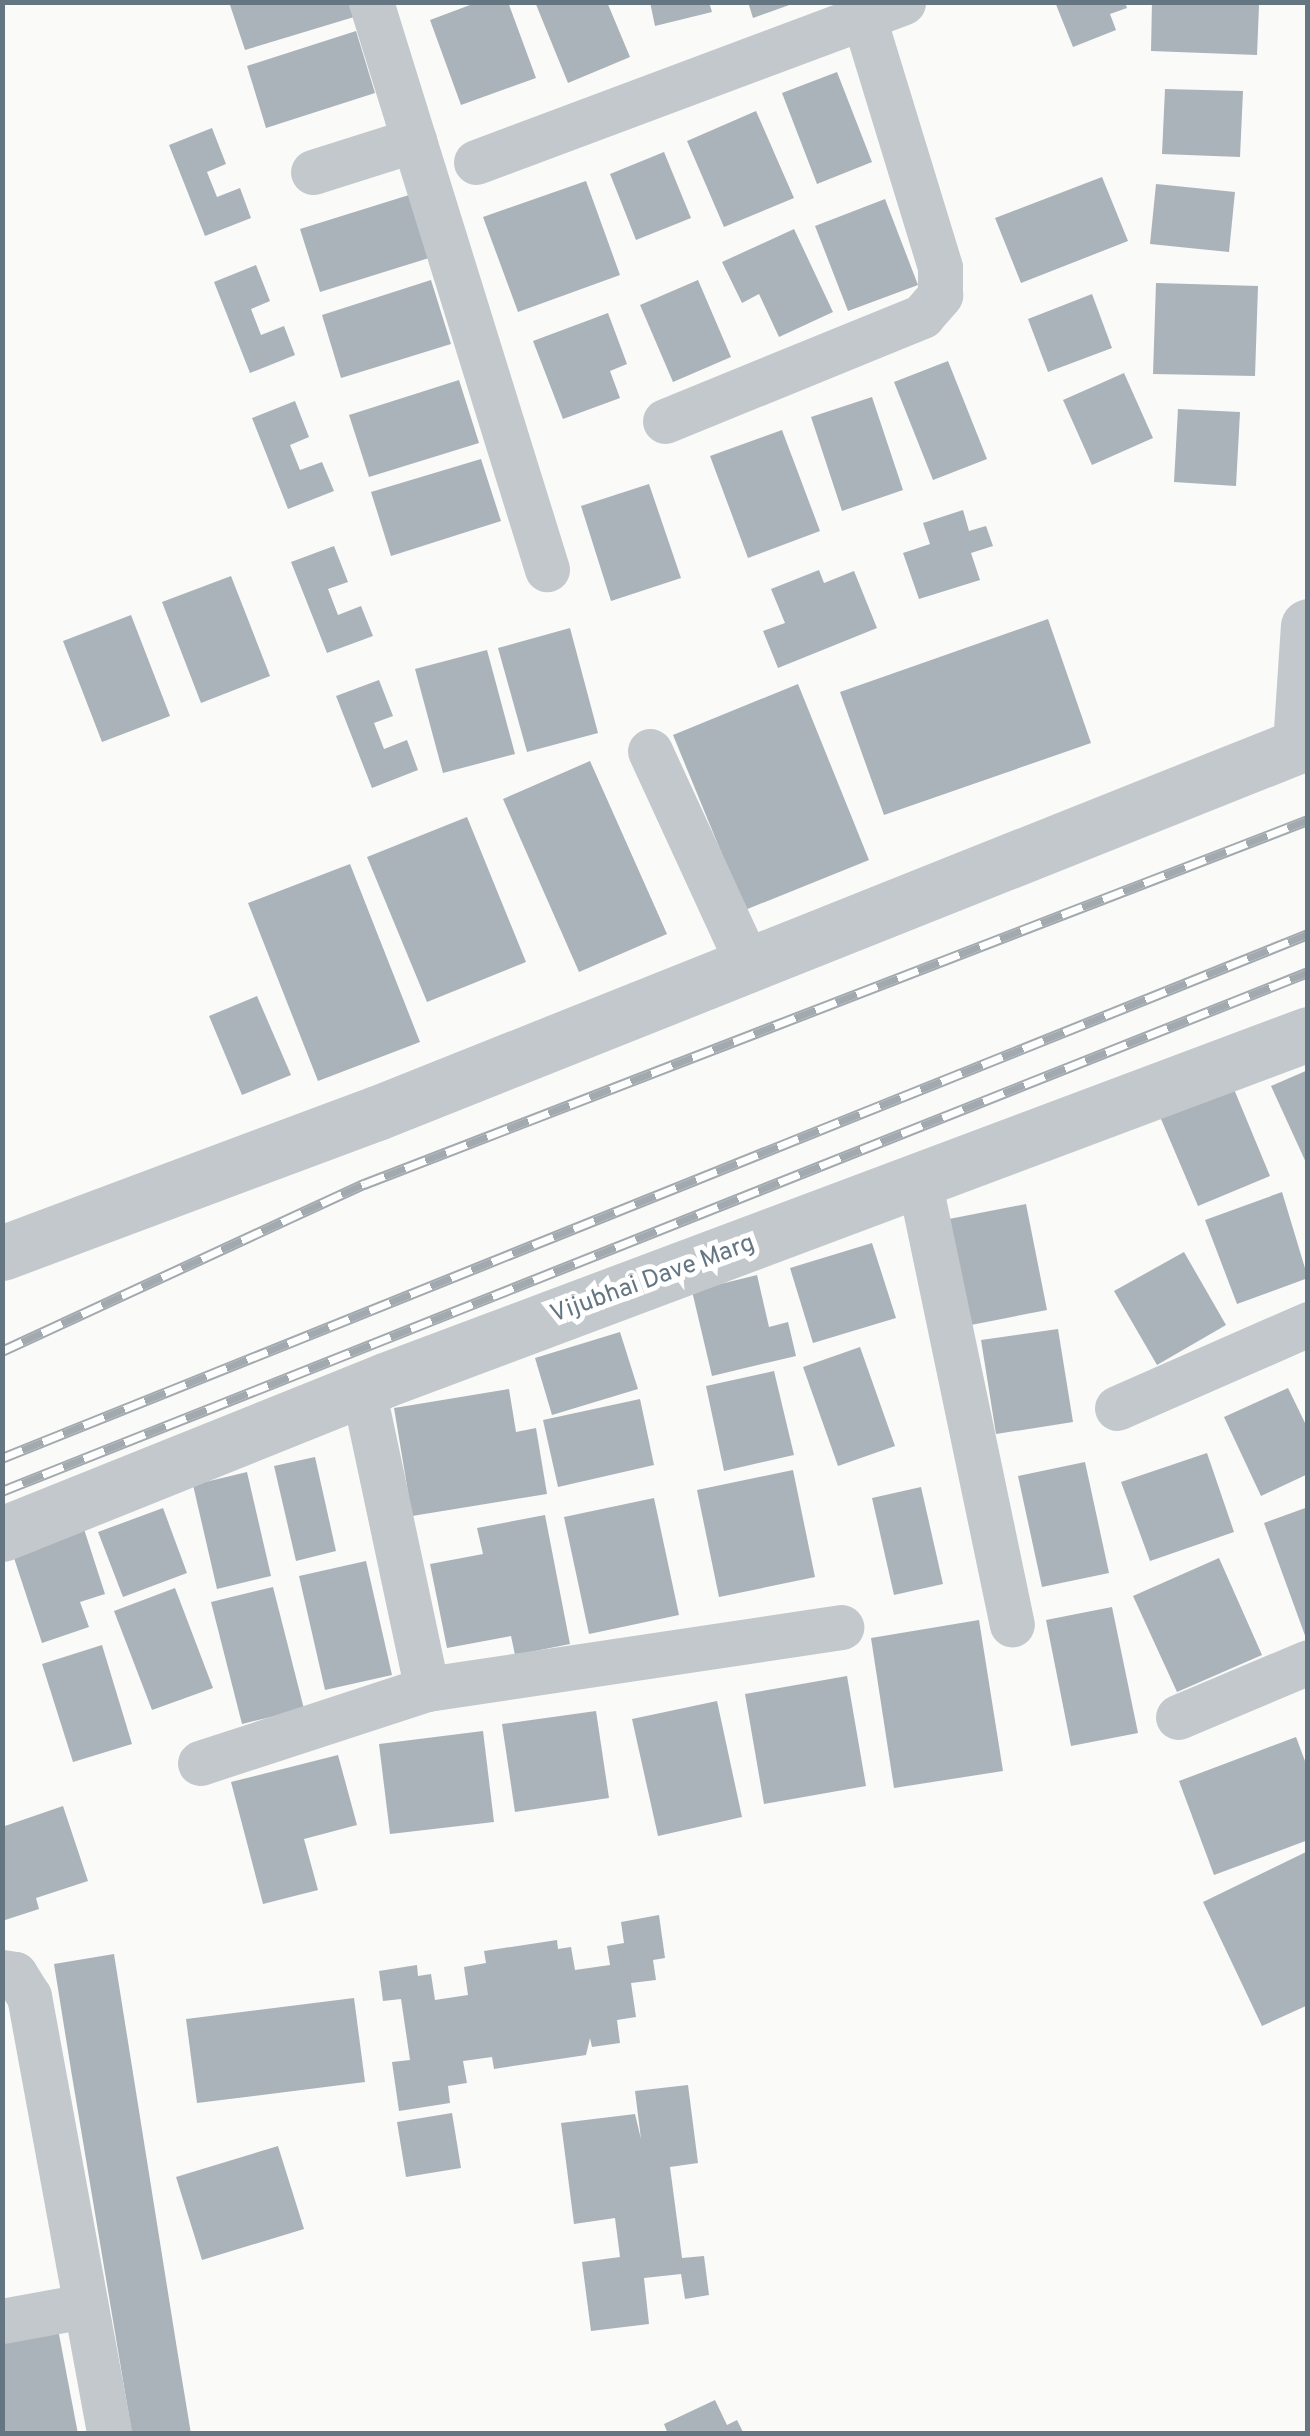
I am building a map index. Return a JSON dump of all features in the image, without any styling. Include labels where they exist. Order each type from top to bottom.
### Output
[{"type":"street","points":[[371,2],[547,570]]},
{"type":"street","points":[[476,162],[876,7],[940,267],[940,295],[922,316],[665,421]]},
{"type":"street","points":[[313,172],[414,140]]},
{"type":"street","points":[[2,1252],[749,966],[1304,744],[1308,626]]},
{"type":"street","points":[[650,751],[749,966]]},
{"type":"street","name":"Vijubhai Dave Marg","points":[[2,1534],[363,1389],[1308,1034]]},
{"type":"street","points":[[919,1180],[1012,1624]]},
{"type":"street","points":[[1117,1408],[1308,1324]]},
{"type":"street","points":[[363,1389],[427,1689]]},
{"type":"street","points":[[200,1763],[427,1689],[841,1626]]},
{"type":"street","points":[[1178,1717],[1308,1662]]},
{"type":"street","points":[[2,1972],[15,1974],[29,1996],[108,2434]]},
{"type":"street","points":[[2,2320],[84,2306]]},
{"type":"building","points":[[229,2],[350,2],[354,17],[245,50]]},
{"type":"building","points":[[478,2],[508,2],[536,78],[461,105],[430,20]]},
{"type":"building","points":[[535,2],[607,2],[630,57],[568,83]]},
{"type":"building","points":[[650,2],[709,2],[712,12],[655,26]]},
{"type":"building","points":[[748,2],[795,2],[795,3],[753,18]]},
{"type":"building","points":[[1055,2],[1125,2],[1127,8],[1110,14],[1116,30],[1073,47]]},
{"type":"building","points":[[1152,2],[1259,5],[1257,55],[1151,51]]},
{"type":"building","points":[[356,31],[375,93],[266,128],[247,66]]},
{"type":"building","points":[[837,72],[872,162],[817,184],[782,93]]},
{"type":"building","points":[[1165,89],[1243,91],[1240,157],[1162,154]]},
{"type":"building","points":[[756,111],[794,198],[724,227],[687,141]]},
{"type":"building","points":[[212,128],[226,164],[207,172],[217,197],[240,188],[251,218],[205,236],[169,145]]},
{"type":"building","points":[[664,152],[691,218],[636,240],[610,174]]},
{"type":"building","points":[[1102,177],[1128,241],[1021,283],[995,218]]},
{"type":"building","points":[[586,181],[620,275],[518,312],[483,217]]},
{"type":"building","points":[[1156,184],[1235,192],[1229,252],[1150,244]]},
{"type":"building","points":[[409,195],[429,258],[320,292],[300,229]]},
{"type":"building","points":[[885,199],[918,285],[848,311],[815,226]]},
{"type":"building","points":[[794,229],[833,312],[779,337],[759,294],[742,303],[722,262]]},
{"type":"building","points":[[256,265],[270,301],[251,309],[261,335],[284,326],[295,355],[250,373],[214,282]]},
{"type":"building","points":[[431,280],[451,344],[341,378],[322,315]]},
{"type":"building","points":[[698,280],[731,357],[673,382],[640,305]]},
{"type":"building","points":[[1156,283],[1258,286],[1255,376],[1153,374]]},
{"type":"building","points":[[1092,294],[1112,348],[1048,372],[1028,319]]},
{"type":"building","points":[[608,313],[627,364],[610,371],[620,398],[563,419],[533,341]]},
{"type":"building","points":[[948,361],[987,459],[933,480],[894,382]]},
{"type":"building","points":[[1124,373],[1153,438],[1092,465],[1063,400]]},
{"type":"building","points":[[459,380],[479,443],[369,477],[349,415]]},
{"type":"building","points":[[872,397],[903,490],[842,511],[811,417]]},
{"type":"building","points":[[295,401],[309,437],[290,445],[300,470],[322,462],[334,491],[288,509],[252,418]]},
{"type":"building","points":[[1178,409],[1240,412],[1236,486],[1174,482]]},
{"type":"building","points":[[782,430],[820,531],[748,558],[710,456]]},
{"type":"building","points":[[481,459],[501,521],[391,556],[371,492]]},
{"type":"building","points":[[649,484],[681,578],[611,601],[581,506]]},
{"type":"building","points":[[963,510],[969,531],[986,526],[993,546],[971,553],[980,580],[919,599],[903,553],[930,544],[923,523]]},
{"type":"building","points":[[334,546],[348,582],[328,589],[338,615],[361,606],[373,636],[327,653],[291,562]]},
{"type":"building","points":[[819,570],[824,583],[854,571],[877,628],[778,668],[763,631],[785,623],[771,589]]},
{"type":"building","points":[[231,576],[270,676],[201,703],[162,602]]},
{"type":"building","points":[[131,615],[170,716],[102,742],[63,641]]},
{"type":"building","points":[[1048,619],[1091,743],[884,815],[840,692]]},
{"type":"building","points":[[570,628],[598,733],[527,752],[498,648]]},
{"type":"building","points":[[487,650],[515,754],[443,773],[415,669]]},
{"type":"building","points":[[379,680],[393,716],[374,723],[384,749],[407,740],[418,770],[372,788],[336,696]]},
{"type":"building","points":[[798,684],[869,860],[745,910],[673,735]]},
{"type":"building","points":[[590,761],[667,934],[579,972],[503,799]]},
{"type":"building","points":[[467,817],[526,962],[427,1002],[367,857]]},
{"type":"building","points":[[350,864],[420,1042],[318,1081],[248,903]]},
{"type":"building","points":[[257,996],[291,1075],[242,1095],[209,1016]]},
{"type":"building","points":[[1308,1070],[1308,1167],[1271,1086]]},
{"type":"building","points":[[1231,1082],[1270,1176],[1198,1206],[1158,1112]]},
{"type":"building","points":[[1282,1192],[1308,1278],[1237,1304],[1205,1220]]},
{"type":"building","points":[[1026,1204],[1047,1310],[971,1325],[949,1219]]},
{"type":"building","points":[[872,1243],[896,1318],[813,1343],[790,1268]]},
{"type":"building","points":[[1184,1252],[1226,1325],[1157,1365],[1114,1291]]},
{"type":"building","points":[[757,1275],[769,1327],[788,1322],[796,1356],[712,1376],[692,1291]]},
{"type":"building","points":[[1058,1329],[1073,1422],[996,1434],[981,1340]]},
{"type":"building","points":[[620,1332],[638,1389],[552,1415],[535,1358]]},
{"type":"building","points":[[860,1347],[895,1446],[838,1466],[803,1367]]},
{"type":"building","points":[[774,1371],[794,1455],[724,1471],[706,1386]]},
{"type":"building","points":[[1288,1388],[1308,1429],[1308,1474],[1261,1496],[1224,1417]]},
{"type":"building","points":[[509,1389],[516,1432],[536,1428],[547,1494],[412,1516],[394,1408]]},
{"type":"building","points":[[640,1399],[654,1465],[558,1487],[543,1420]]},
{"type":"building","points":[[1207,1453],[1234,1532],[1150,1561],[1121,1482]]},
{"type":"building","points":[[315,1457],[336,1551],[296,1561],[274,1466]]},
{"type":"building","points":[[1085,1462],[1109,1573],[1042,1587],[1018,1476]]},
{"type":"building","points":[[793,1470],[815,1577],[719,1597],[697,1490]]},
{"type":"building","points":[[247,1472],[271,1576],[217,1589],[193,1485]]},
{"type":"building","points":[[921,1487],[943,1584],[894,1595],[872,1498]]},
{"type":"building","points":[[654,1498],[679,1615],[589,1634],[564,1517]]},
{"type":"building","points":[[1308,1507],[1308,1641],[1307,1641],[1264,1523]]},
{"type":"building","points":[[163,1508],[187,1573],[123,1597],[98,1532]]},
{"type":"building","points":[[545,1515],[570,1644],[515,1655],[511,1636],[447,1648],[430,1564],[483,1554],[477,1528]]},
{"type":"building","points":[[84,1529],[105,1594],[80,1602],[89,1627],[42,1643],[12,1552]]},
{"type":"building","points":[[1219,1558],[1262,1655],[1177,1692],[1133,1596]]},
{"type":"building","points":[[366,1561],[392,1675],[325,1690],[299,1576]]},
{"type":"building","points":[[273,1587],[304,1709],[242,1724],[211,1602]]},
{"type":"building","points":[[175,1588],[213,1688],[152,1710],[114,1611]]},
{"type":"building","points":[[1112,1607],[1138,1733],[1071,1746],[1046,1620]]},
{"type":"building","points":[[979,1620],[1003,1771],[894,1788],[871,1638]]},
{"type":"building","points":[[102,1645],[132,1744],[73,1762],[42,1664]]},
{"type":"building","points":[[847,1676],[866,1786],[764,1804],[745,1694]]},
{"type":"building","points":[[717,1701],[742,1817],[658,1836],[632,1719]]},
{"type":"building","points":[[596,1711],[609,1798],[515,1812],[502,1724]]},
{"type":"building","points":[[483,1731],[494,1822],[390,1834],[379,1744]]},
{"type":"building","points":[[1296,1737],[1308,1769],[1308,1840],[1214,1875],[1179,1781]]},
{"type":"building","points":[[338,1755],[357,1825],[304,1839],[318,1890],[263,1904],[231,1782]]},
{"type":"building","points":[[63,1806],[88,1881],[36,1898],[39,1909],[2,1921],[2,1827]]},
{"type":"building","points":[[1308,1851],[1308,2005],[1262,2026],[1203,1902]]},
{"type":"building","points":[[659,1915],[665,1958],[653,1960],[656,1980],[631,1983],[636,2017],[617,2020],[620,2043],[592,2047],[590,2038],[586,2055],[494,2069],[492,2057],[463,2061],[467,2083],[448,2086],[450,2103],[399,2111],[392,2062],[410,2060],[401,1999],[383,2001],[379,1971],[417,1965],[418,1976],[431,1974],[435,2000],[468,1995],[464,1967],[486,1963],[484,1951],[557,1940],[558,1949],[571,1947],[575,1970],[610,1965],[607,1946],[624,1943],[621,1922]]},
{"type":"building","points":[[114,1954],[191,2434],[132,2434],[54,1964]]},
{"type":"building","points":[[354,1998],[365,2082],[197,2103],[186,2019]]},
{"type":"building","points":[[688,2085],[698,2163],[670,2167],[682,2258],[704,2256],[709,2295],[685,2299],[681,2274],[644,2278],[649,2324],[591,2331],[582,2262],[620,2257],[615,2218],[574,2224],[561,2123],[635,2114],[641,2139],[635,2091]]},
{"type":"building","points":[[452,2113],[461,2168],[406,2177],[397,2122]]},
{"type":"building","points":[[278,2146],[304,2229],[202,2260],[176,2177]]},
{"type":"building","points":[[58,2329],[78,2434],[2,2434],[2,2339]]},
{"type":"building","points":[[715,2400],[727,2425],[737,2420],[744,2434],[668,2434],[664,2424]]},
{"type":"railway","points":[[2,1351],[364,1184],[1308,820]]},
{"type":"railway","points":[[2,1458],[1308,934]]},
{"type":"railway","points":[[2,1491],[1308,972]]}]
